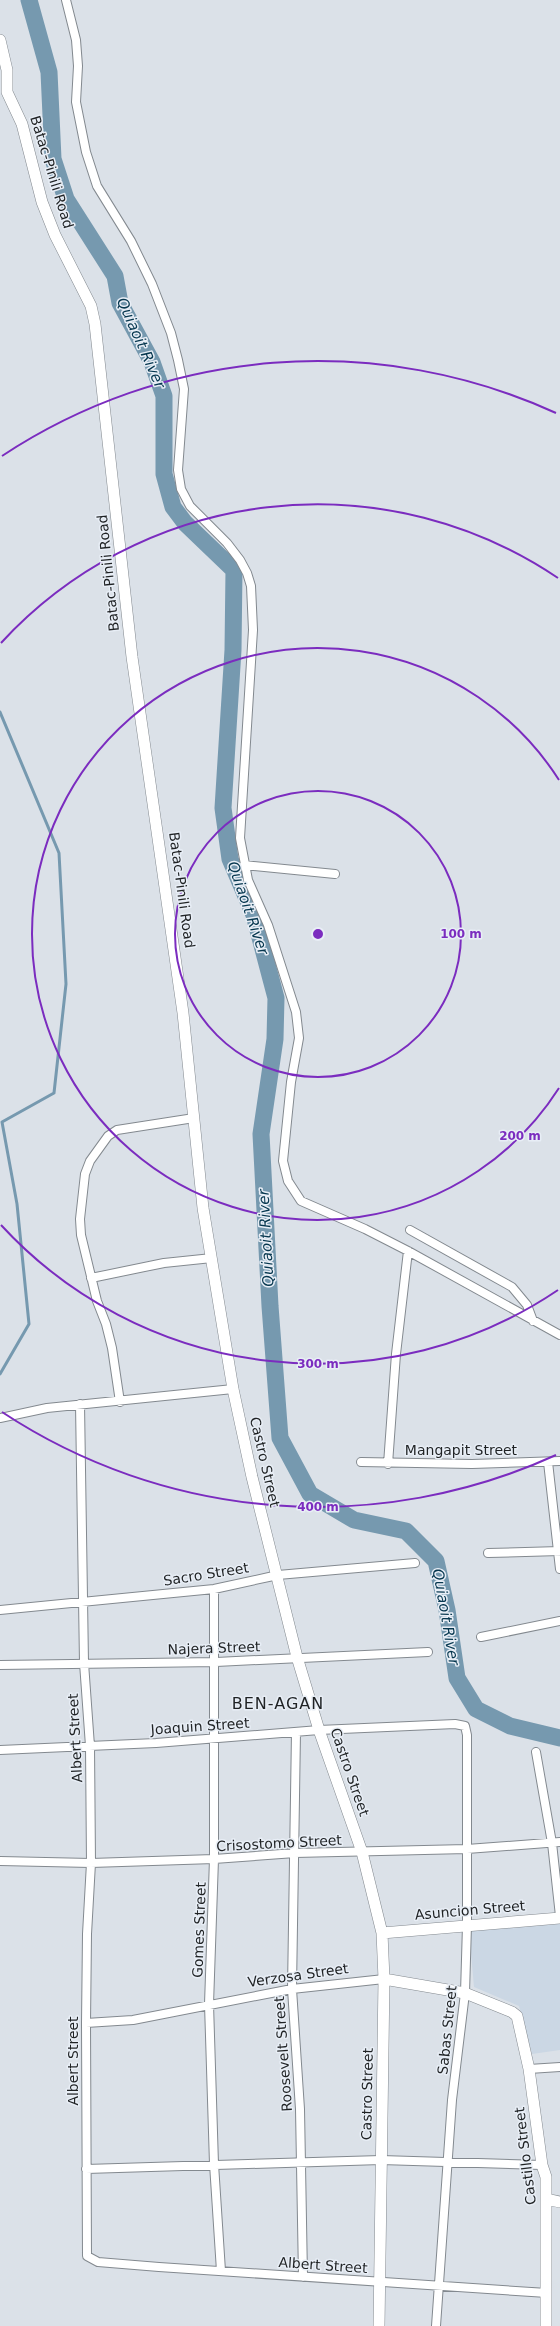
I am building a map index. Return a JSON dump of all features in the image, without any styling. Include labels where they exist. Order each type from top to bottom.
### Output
[{"type":"main road","name":"Batac-Pinili Road","points":[[0,40],[8,70],[7,92],[22,124],[42,202],[55,235],[91,306],[95,324],[132,657],[174,939],[194,1118]]},
{"type":"main road","name":"Castro Street","points":[[194,1118],[203,1208],[233,1389],[252,1477],[278,1575],[297,1658],[319,1730],[362,1852],[382,1934],[384,1979],[379,2326]]},
{"type":"main road","name":"Asuncion Street","points":[[382,1934],[560,1917]]},
{"type":"main road","name":"Verzosa Street","points":[[384,1979],[465,1993],[512,2012]]},
{"type":"main road","name":"Castillo Street","points":[[512,2012],[517,2016],[529,2069],[542,2165],[546,2177],[546,2326]]},
{"type":"main road","points":[[546,2199],[560,2202]]},
{"type":"street","points":[[66,0],[76,40],[78,66],[76,102],[86,152],[97,186],[131,241],[152,284],[171,333],[178,360],[184,389],[178,470],[181,488],[190,506],[227,543],[240,560],[247,572],[251,586],[253,630],[240,838],[244,865],[268,925],[296,1012],[299,1038],[291,1082],[283,1161],[288,1181],[301,1201],[365,1229],[408,1251],[560,1335]]},
{"type":"street","points":[[244,865],[335,874]]},
{"type":"street","points":[[120,1402],[112,1348],[91,1278],[81,1235],[80,1219],[85,1174],[90,1162],[108,1136],[117,1130],[194,1118]]},
{"type":"street","points":[[410,1230],[512,1287],[527,1305],[533,1321]]},
{"type":"street","points":[[388,1464],[396,1354],[408,1251]]},
{"type":"street","points":[[91,1278],[164,1263],[212,1258]]},
{"type":"street","points":[[0,1418],[47,1408],[80,1404],[120,1402],[233,1389]]},
{"type":"street","name":"Albert Street","points":[[80,1404],[84,1662],[90,1746],[91,1863],[87,1934],[86,2023],[87,2256],[92,2260],[302,2278],[438,2285],[547,2293]]},
{"type":"street","name":"Mangapit Street","points":[[361,1462],[388,1464],[560,1461]]},
{"type":"street","points":[[548,1462],[560,1569]]},
{"type":"street","points":[[488,1553],[559,1551]]},
{"type":"street","name":"Sacro Street","points":[[0,1610],[84,1603],[214,1589],[278,1575],[415,1563]]},
{"type":"street","name":"Gomes Street","points":[[214,1589],[216,1662],[214,1738],[214,1859],[209,2004],[214,2164],[221,2271]]},
{"type":"street","points":[[481,1637],[560,1621]]},
{"type":"street","name":"Najera Street","points":[[0,1665],[84,1662],[216,1662],[428,1652]]},
{"type":"street","name":"Joaquin Street","points":[[0,1750],[90,1746],[319,1730],[455,1724],[464,1726],[467,1735]]},
{"type":"street","name":"Roosevelt Street","points":[[296,1732],[292,1989],[301,2163],[302,2278]]},
{"type":"street","name":"Sabas Street","points":[[436,2326],[438,2285],[449,2161],[452,2100],[465,1993],[468,1849],[467,1735]]},
{"type":"street","points":[[536,1752],[556,1843],[560,1917]]},
{"type":"street","name":"Crisostomo Street","points":[[0,1861],[91,1863],[214,1859],[295,1853],[468,1849],[556,1843]]},
{"type":"street","name":"Verzosa Street","points":[[86,2023],[133,2020],[292,1989],[384,1979]]},
{"type":"street","points":[[529,2069],[560,2066]]},
{"type":"street","points":[[86,2168],[381,2160],[542,2165]]},
{"type":"shaded area","points":[[560,1924],[560,2050],[532,2054],[519,2006],[474,1987],[469,1931]]},
{"type":"waterway","name":"Quiaoit River","points":[[29,0],[49,72],[53,159],[66,199],[115,276],[120,303],[152,362],[164,396],[164,474],[173,507],[185,523],[234,570],[233,650],[223,808],[230,859],[254,915],[276,998],[275,1039],[261,1134],[270,1306],[280,1438],[310,1494],[354,1520],[406,1531],[436,1561],[447,1610],[457,1678],[476,1709],[510,1726],[560,1738]]},
{"type":"waterway","points":[[0,712],[59,853],[66,984],[54,1093],[2,1122],[17,1204],[29,1324],[0,1374]]},
{"type":"district","name":"BEN-AGAN","points":[[278,1703]]}]
